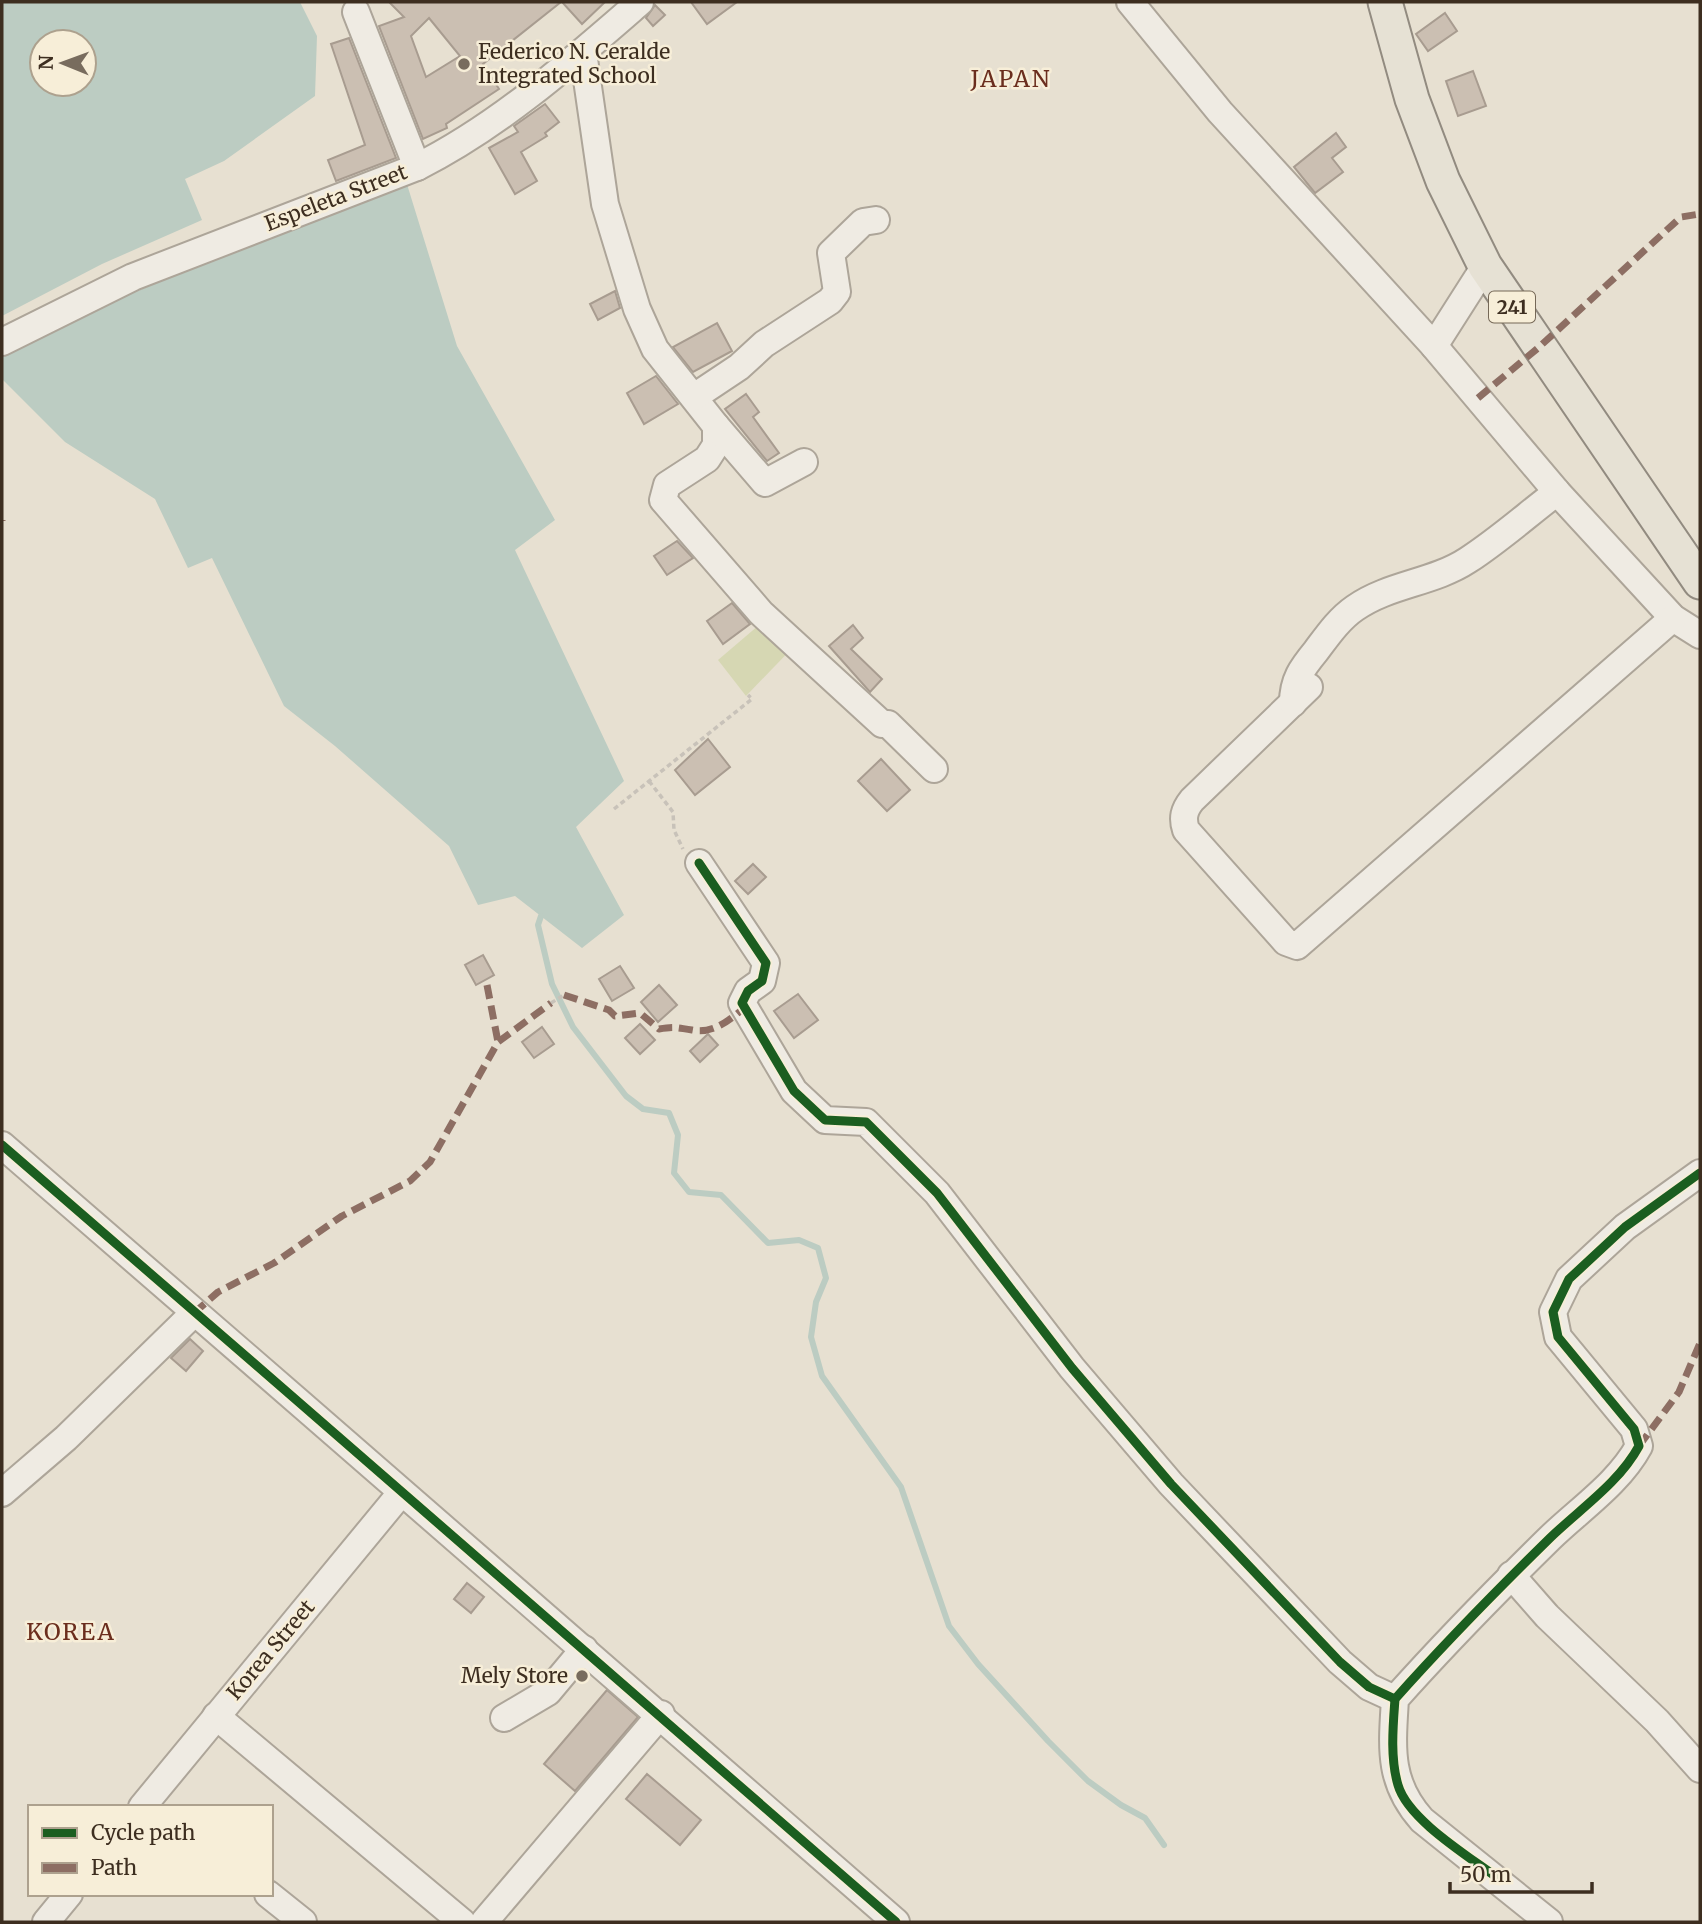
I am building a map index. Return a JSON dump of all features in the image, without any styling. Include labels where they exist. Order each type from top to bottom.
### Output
[{"type":"main road","name":"241","points":[[1385,2],[1412,99],[1443,181],[1486,265],[1700,582]]},
{"type":"street","name":"Espeleta Street","points":[[2,342],[133,277],[417,167],[457,147],[583,52],[640,2]]},
{"type":"street","points":[[1130,2],[1220,112],[1434,346],[1557,492],[1674,618],[1700,635]]},
{"type":"street","points":[[359,5],[417,167]]},
{"type":"street","points":[[583,52],[605,204],[637,309],[655,349],[765,483],[804,462]]},
{"type":"street","points":[[694,397],[739,367],[764,344],[830,301],[837,292],[831,253],[863,222],[876,220]]},
{"type":"street","points":[[1434,346],[1486,265]]},
{"type":"street","points":[[716,426],[716,445],[707,459],[667,485],[663,500],[761,613],[881,724],[888,724],[934,769]]},
{"type":"street","points":[[1557,492],[1468,560],[1440,576],[1375,597],[1356,607],[1338,622],[1298,673],[1293,688],[1301,695],[1186,807],[1185,830],[1286,942],[1297,946],[1674,618]]},
{"type":"street","points":[[699,863],[766,963],[762,981],[748,990],[741,1003],[794,1091],[825,1120],[866,1122],[937,1193],[1072,1368],[1171,1484],[1340,1662],[1369,1687],[1395,1699]]},
{"type":"street","points":[[2,1146],[401,1493],[661,1714],[896,1922]]},
{"type":"street","points":[[1549,1922],[1422,1820],[1405,1801],[1398,1786],[1395,1767],[1395,1699],[1511,1576],[1615,1479],[1639,1446],[1634,1429],[1558,1337],[1553,1312],[1569,1279],[1625,1227],[1700,1173]]},
{"type":"street","points":[[2,1493],[66,1438],[194,1313]]},
{"type":"street","name":"Korea Street","points":[[151,1804],[216,1716],[401,1493]]},
{"type":"street","points":[[1511,1576],[1546,1616],[1657,1721],[1700,1769]]},
{"type":"street","points":[[504,1718],[548,1692],[584,1649]]},
{"type":"street","points":[[484,1922],[661,1714]]},
{"type":"street","points":[[216,1716],[461,1922]]},
{"type":"street","points":[[46,1922],[67,1896]]},
{"type":"street","points":[[270,1896],[303,1922]]},
{"type":"path","points":[[614,809],[752,699],[748,695]]},
{"type":"path","points":[[649,781],[673,812],[674,830],[684,852],[699,863]]},
{"type":"path","points":[[551,1003],[564,995]]},
{"type":"green space","points":[[772,614],[800,640],[746,696],[718,660]]},
{"type":"shaded area","points":[[2,2],[300,2],[317,36],[315,96],[224,161],[185,179],[202,220],[102,264],[2,316]]},
{"type":"shaded area","points":[[406,181],[457,346],[555,520],[515,550],[624,781],[576,827],[624,915],[582,948],[515,896],[478,905],[449,846],[335,746],[284,706],[212,558],[188,568],[155,499],[65,442],[2,379],[2,356],[79,315]]},
{"type":"building","points":[[389,2],[561,2],[483,64],[499,89],[446,124],[447,128],[423,139],[379,26],[404,17]],"holes":[[[429,18],[460,56],[426,77],[411,36]]]},
{"type":"building","points":[[562,2],[605,2],[582,24]]},
{"type":"building","points":[[691,2],[737,2],[707,24]]},
{"type":"building","points":[[655,5],[665,15],[653,26],[646,18]]},
{"type":"building","points":[[1445,13],[1457,31],[1428,51],[1416,34]]},
{"type":"building","points":[[349,38],[396,158],[336,181],[328,160],[365,145],[331,44]]},
{"type":"building","points":[[1473,71],[1486,106],[1458,116],[1446,81]]},
{"type":"building","points":[[545,104],[559,122],[545,133],[547,136],[521,152],[537,181],[515,194],[489,148],[518,132],[514,126]]},
{"type":"building","points":[[1336,133],[1346,147],[1332,158],[1343,172],[1315,193],[1294,167]]},
{"type":"building","points":[[615,291],[620,308],[598,320],[590,304]]},
{"type":"building","points":[[717,323],[732,351],[693,372],[673,347]]},
{"type":"building","points":[[656,376],[678,404],[644,424],[627,393]]},
{"type":"building","points":[[746,394],[759,412],[753,417],[779,453],[767,461],[725,409]]},
{"type":"building","points":[[677,541],[693,558],[667,575],[654,556]]},
{"type":"building","points":[[732,603],[750,624],[723,644],[707,621]]},
{"type":"building","points":[[853,625],[863,638],[851,649],[882,679],[870,692],[829,646]]},
{"type":"building","points":[[708,739],[730,767],[695,795],[675,770]]},
{"type":"building","points":[[881,759],[910,790],[887,811],[858,781]]},
{"type":"building","points":[[753,864],[766,877],[748,894],[735,881]]},
{"type":"building","points":[[483,955],[494,975],[476,985],[465,965]]},
{"type":"building","points":[[620,966],[634,988],[612,1001],[599,979]]},
{"type":"building","points":[[659,985],[677,1005],[658,1022],[641,1002]]},
{"type":"building","points":[[798,994],[818,1020],[794,1038],[774,1011]]},
{"type":"building","points":[[640,1024],[655,1040],[640,1054],[625,1038]]},
{"type":"building","points":[[542,1027],[554,1044],[534,1058],[522,1042]]},
{"type":"building","points":[[708,1034],[718,1045],[700,1062],[690,1051]]},
{"type":"building","points":[[190,1339],[203,1351],[186,1371],[171,1358]]},
{"type":"building","points":[[467,1583],[484,1597],[471,1613],[454,1599]]},
{"type":"building","points":[[607,1690],[638,1717],[575,1791],[544,1764]]},
{"type":"building","points":[[647,1774],[701,1820],[680,1845],[626,1799]]},
{"type":"waterway","points":[[541,916],[538,925],[552,984],[573,1027],[626,1096],[643,1109],[669,1113],[678,1135],[674,1173],[689,1192],[721,1195],[768,1243],[799,1240],[818,1248],[826,1278],[816,1302],[811,1337],[822,1376],[901,1487],[949,1626],[978,1664],[1048,1741],[1088,1781],[1121,1805],[1145,1818],[1164,1845]]},
{"type":"marked path","points":[[1478,398],[1538,348],[1681,217],[1700,214]]},
{"type":"marked path","points":[[487,985],[498,1042]]},
{"type":"marked path","points":[[564,995],[609,1010],[615,1016],[640,1013],[659,1029],[673,1027],[707,1030],[720,1026],[743,1009]]},
{"type":"marked path","points":[[194,1313],[218,1292],[274,1263],[342,1216],[410,1181],[430,1162],[498,1042],[551,1003]]},
{"type":"marked path","points":[[1639,1446],[1679,1392],[1700,1343]]},
{"type":"cycle path","points":[[699,863],[766,963],[762,981],[748,991],[742,1003],[794,1091],[825,1120],[866,1122],[937,1193],[1072,1368],[1171,1484],[1340,1662],[1369,1687],[1395,1699]]},
{"type":"cycle path","points":[[2,1145],[896,1922]]},
{"type":"cycle path","points":[[1499,1879],[1441,1837],[1404,1798],[1394,1764],[1395,1699],[1510,1577],[1610,1484],[1639,1446],[1634,1429],[1558,1337],[1553,1312],[1569,1279],[1625,1227],[1700,1173]]},
{"type":"place","name":"Federico N. Ceralde Integrated School","points":[[464,64]]},
{"type":"place","name":"Mely Store","points":[[582,1676]]},
{"type":"district","name":"JAPAN","points":[[1011,79]]},
{"type":"district","name":"KOREA","points":[[71,1632]]}]
